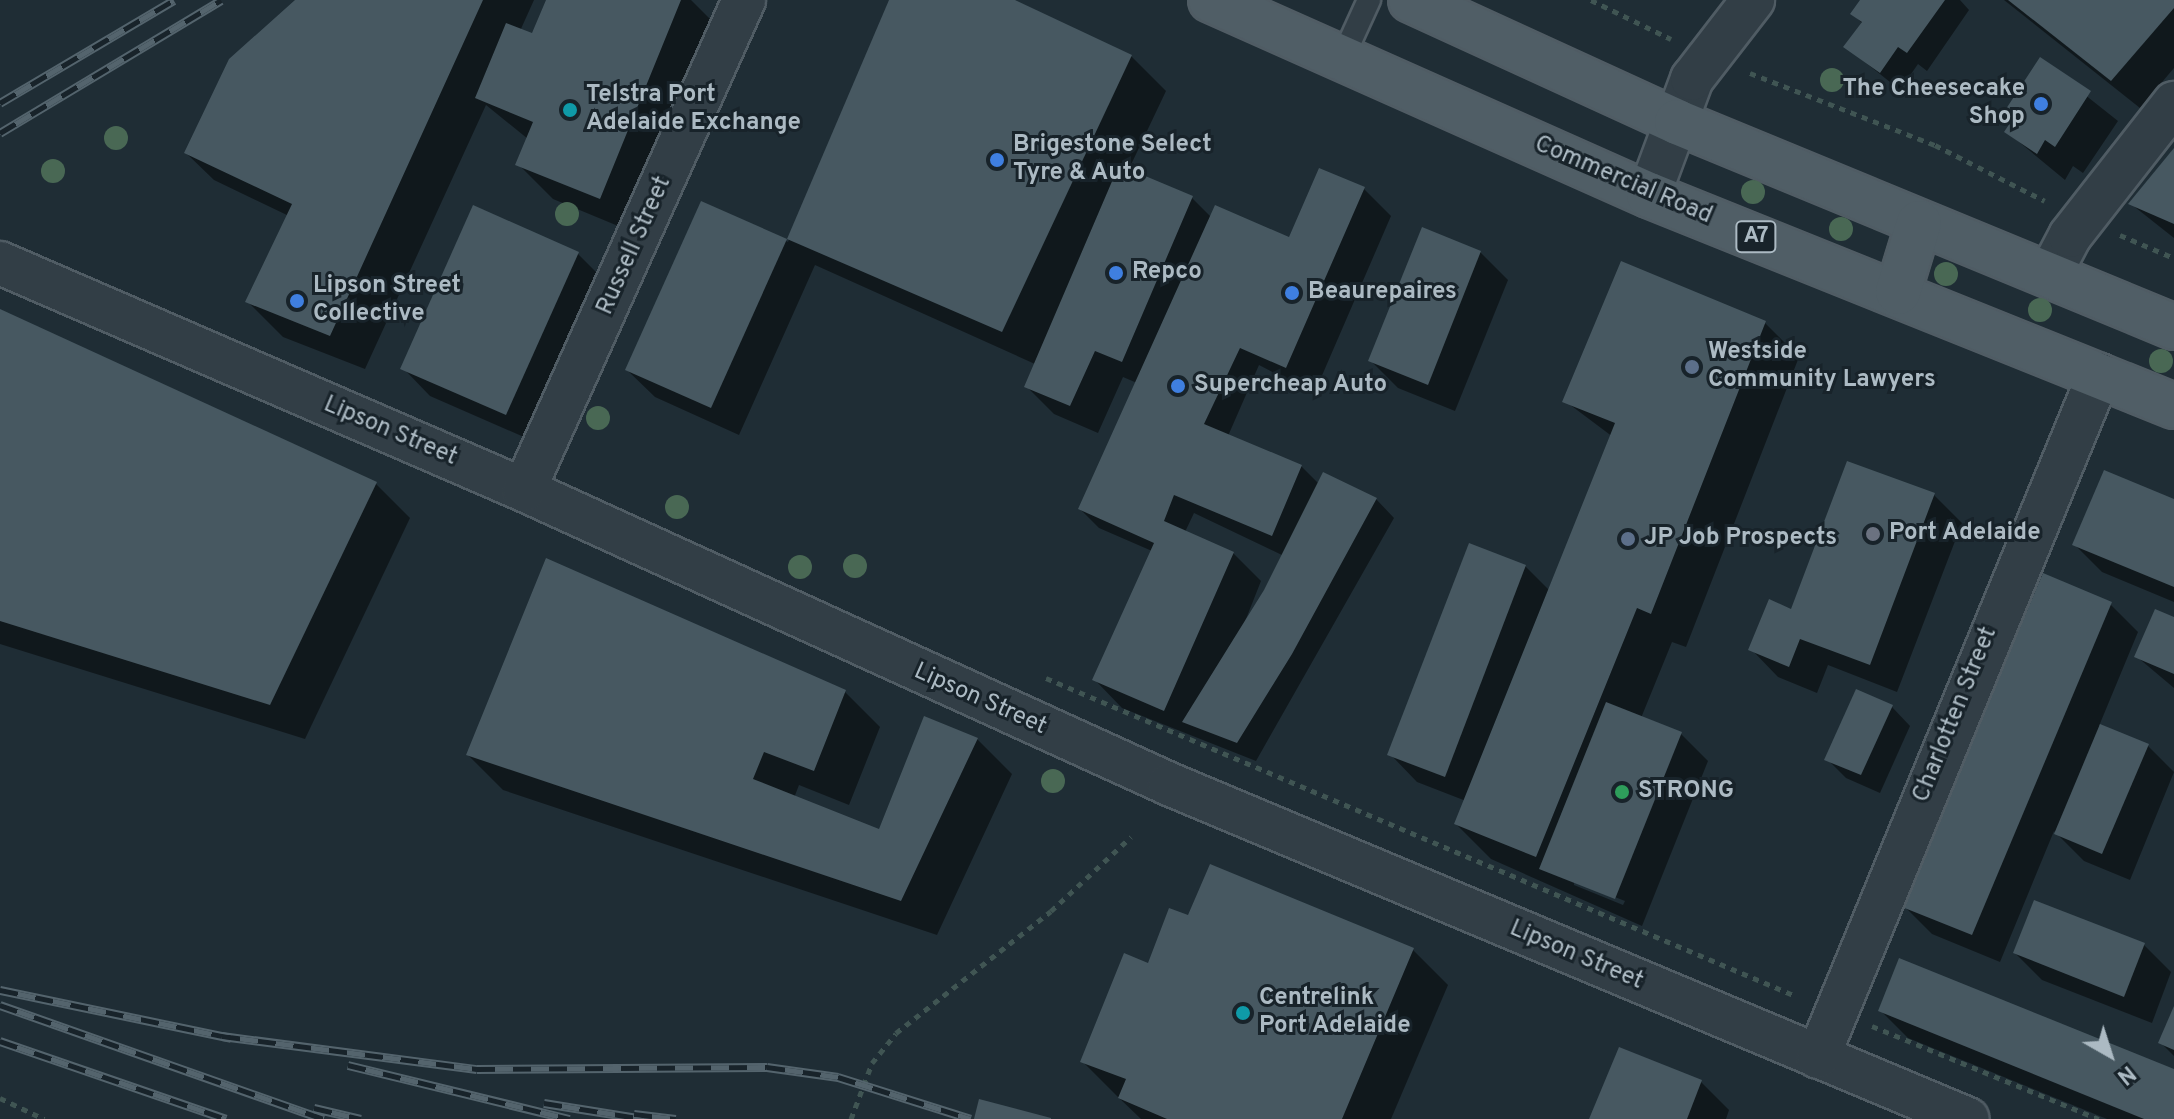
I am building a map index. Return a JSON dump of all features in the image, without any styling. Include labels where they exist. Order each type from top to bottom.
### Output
[{"type":"main road","name":"Commercial Road","points":[[1211,0],[1649,195],[1898,292],[2174,406]]},
{"type":"main road","points":[[1411,0],[1677,122],[2174,327]]},
{"type":"main road","points":[[1898,292],[1919,223]]},
{"type":"street","name":"Russell Street","points":[[524,490],[744,0]]},
{"type":"street","points":[[1649,195],[1706,55],[1753,0]]},
{"type":"street","points":[[2049,276],[2085,220],[2174,103]]},
{"type":"street","name":"Lipson Street","points":[[0,263],[524,490],[1169,784],[1968,1119]]},
{"type":"street","name":"Charlotten Street","points":[[1818,1057],[2099,375]]},
{"type":"lane","points":[[1343,57],[1369,0]]},
{"type":"path","points":[[1591,0],[1706,55],[1935,145],[2085,220],[2174,258]]},
{"type":"path","points":[[1030,672],[1796,996]]},
{"type":"path","points":[[851,1119],[872,1063],[896,1033],[1051,911],[1131,837]]},
{"type":"path","points":[[1864,1023],[2099,1119]]},
{"type":"path","points":[[0,1098],[44,1119]]},
{"type":"building","points":[[295,0],[483,0],[330,336],[245,302],[292,204],[184,153],[229,59]]},
{"type":"building","name":"Telstra Port Adelaide Exchange","points":[[546,0],[681,0],[600,199],[515,165],[533,122],[475,98],[506,23],[532,33]]},
{"type":"building","name":"Brigestone Select Tyre & Auto","points":[[889,0],[1015,0],[1132,55],[1002,332],[787,239]]},
{"type":"building","points":[[1860,0],[1945,0],[1907,53],[1898,47],[1880,73],[1843,47],[1862,22],[1850,14]]},
{"type":"building","points":[[2008,0],[2174,0],[2174,8],[2111,81]]},
{"type":"building","points":[[2040,57],[2091,91],[2055,147],[2045,140],[2037,154],[2004,132],[2012,120],[2002,115]]},
{"type":"building","points":[[2174,148],[2174,224],[2128,204]]},
{"type":"building","name":"Repco","points":[[1119,165],[1193,196],[1122,362],[1095,351],[1070,406],[1024,387]]},
{"type":"building","points":[[1319,168],[1365,187],[1286,368],[1240,348],[1204,424],[1302,465],[1272,536],[1174,495],[1164,521],[1234,552],[1164,711],[1092,680],[1154,543],[1078,509],[1215,205],[1289,237]]},
{"type":"building","points":[[701,201],[787,239],[711,408],[625,370]]},
{"type":"building","points":[[473,205],[579,252],[506,415],[400,369]]},
{"type":"building","points":[[1422,227],[1481,251],[1428,385],[1368,361]]},
{"type":"building","points":[[1621,261],[1766,321],[1651,614],[1637,608],[1536,857],[1454,824],[1615,423],[1562,402]]},
{"type":"building","points":[[0,309],[377,482],[270,705],[0,621]]},
{"type":"building","points":[[1847,461],[1935,493],[1870,665],[1800,639],[1789,667],[1748,650],[1769,599],[1791,609]]},
{"type":"building","points":[[2104,470],[2174,499],[2174,587],[2072,545]]},
{"type":"building","points":[[1323,472],[1377,498],[1292,654],[1237,743],[1182,722],[1264,590]]},
{"type":"building","points":[[1469,543],[1526,565],[1445,777],[1387,755]]},
{"type":"building","points":[[546,558],[846,690],[814,771],[764,752],[753,779],[879,829],[924,716],[978,738],[901,901],[466,755]]},
{"type":"building","points":[[2043,573],[2112,602],[1972,935],[1902,907]]},
{"type":"building","points":[[2155,609],[2174,617],[2174,674],[2134,657]]},
{"type":"building","points":[[1856,689],[1893,705],[1861,775],[1824,760]]},
{"type":"building","points":[[1606,702],[1682,732],[1615,899],[1539,869]]},
{"type":"building","points":[[2100,724],[2149,744],[2102,854],[2054,834]]},
{"type":"building","name":"Centrelink Port Adelaide","points":[[1210,864],[1414,948],[1342,1119],[1167,1119],[1118,1098],[1126,1079],[1080,1062],[1124,953],[1148,963],[1169,908],[1188,915]]},
{"type":"building","points":[[2034,900],[2145,943],[2124,997],[2013,953]]},
{"type":"building","points":[[1899,958],[2174,1069],[2174,1119],[2144,1119],[1878,1011]]},
{"type":"building","points":[[2174,1006],[2174,1050],[2158,1043]]},
{"type":"building","points":[[1619,1047],[1702,1080],[1687,1119],[1589,1119]]},
{"type":"building","points":[[979,1099],[1051,1118],[1051,1119],[974,1119]]},
{"type":"railway","points":[[0,103],[174,0]]},
{"type":"railway","points":[[0,133],[221,0]]},
{"type":"railway","points":[[0,990],[231,1038]]},
{"type":"railway","points":[[0,1005],[324,1119]]},
{"type":"railway","points":[[222,1036],[477,1069],[767,1067],[838,1077],[971,1119]]},
{"type":"railway","points":[[0,1041],[226,1119]]},
{"type":"railway","points":[[348,1065],[570,1119]]},
{"type":"railway","points":[[544,1103],[644,1119]]},
{"type":"railway","points":[[314,1108],[361,1119]]},
{"type":"railway","points":[[634,1114],[676,1119]]},
{"type":"place","name":"The Cheesecake Shop","points":[[2041,104]]},
{"type":"place","name":"Telstra Port Adelaide Exchange","points":[[570,110]]},
{"type":"place","name":"Brigestone Select Tyre & Auto","points":[[997,160]]},
{"type":"place","name":"Repco","points":[[1116,273]]},
{"type":"place","name":"Beaurepaires","points":[[1292,293]]},
{"type":"place","name":"Lipson Street Collective","points":[[297,301]]},
{"type":"place","name":"Westside Community Lawyers","points":[[1692,367]]},
{"type":"place","name":"Supercheap Auto","points":[[1178,386]]},
{"type":"place","name":"Port Adelaide","points":[[1873,534]]},
{"type":"place","name":"JP Job Prospects","points":[[1628,539]]},
{"type":"place","name":"STRONG","points":[[1622,792]]},
{"type":"place","name":"Centrelink Port Adelaide","points":[[1243,1013]]}]
